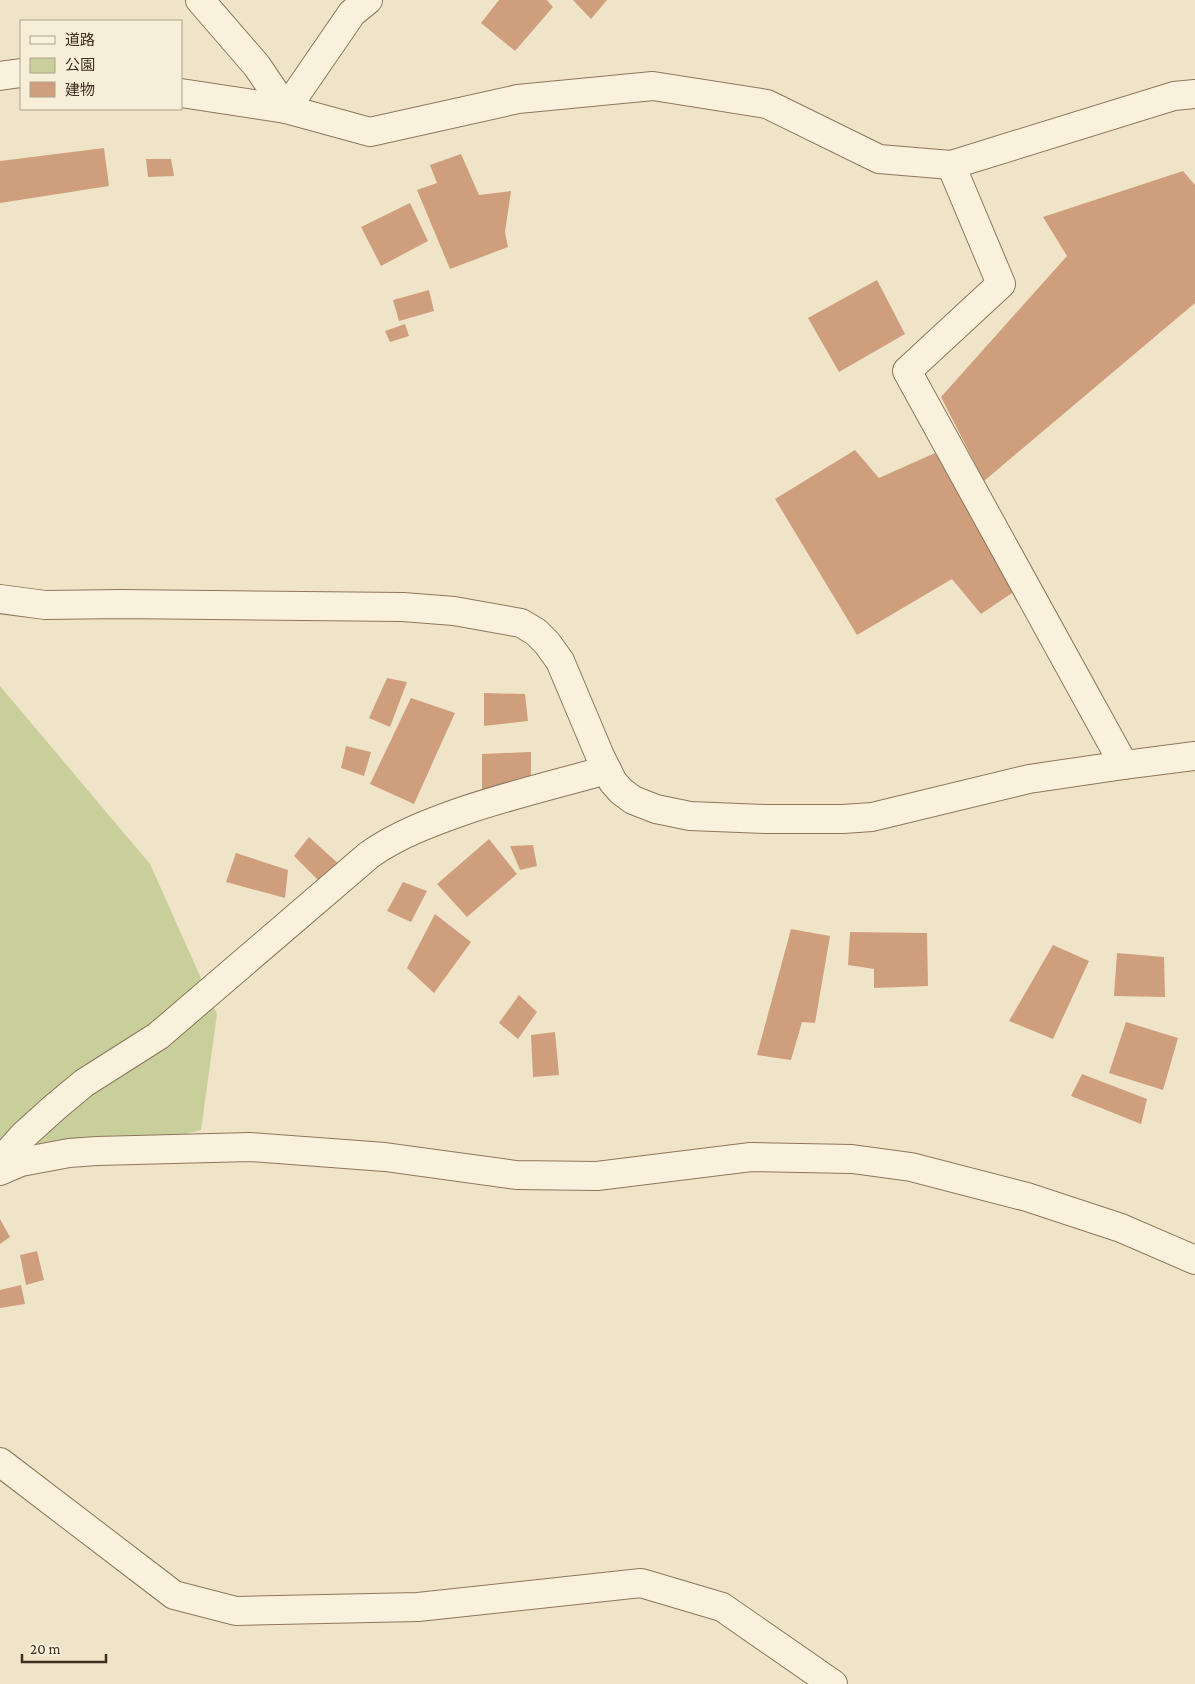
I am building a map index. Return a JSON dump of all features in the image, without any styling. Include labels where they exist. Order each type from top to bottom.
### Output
[{"type":"street","points":[[200,0],[258,66],[286,109]]},
{"type":"street","points":[[286,109],[352,13],[368,0]]},
{"type":"street","points":[[0,76],[20,73]]},
{"type":"street","points":[[182,93],[286,109],[370,132],[518,99],[653,86],[767,104],[879,159],[951,165],[1174,96],[1195,94]]},
{"type":"street","points":[[951,165],[1001,284],[907,371],[1124,765]]},
{"type":"street","points":[[0,599],[45,605],[403,607],[454,611],[521,624],[536,632],[560,661],[613,782],[633,800],[656,809],[690,816],[843,819],[872,817],[1028,779],[1195,756]]},
{"type":"street","points":[[0,1162],[22,1136],[84,1083],[158,1036],[387,842],[444,818],[498,799],[608,770]]},
{"type":"street","points":[[0,1171],[21,1162],[69,1153],[250,1147],[385,1157],[516,1175],[597,1176],[751,1157],[852,1159],[911,1168],[1027,1197],[1121,1228],[1195,1260]]},
{"type":"street","points":[[0,1462],[174,1595],[236,1611],[409,1607],[641,1583],[722,1607],[833,1684]]},
{"type":"green space","points":[[0,686],[150,864],[217,1014],[201,1130],[68,1164],[0,1164]]},
{"type":"building","points":[[499,0],[547,0],[553,7],[515,51],[481,23]]},
{"type":"building","points":[[573,0],[607,0],[591,19]]},
{"type":"building","points":[[104,148],[109,186],[0,203],[0,161]]},
{"type":"building","points":[[461,154],[479,195],[511,191],[505,232],[508,247],[450,269],[417,190],[437,183],[430,165]]},
{"type":"building","points":[[146,159],[171,159],[174,176],[148,177]]},
{"type":"building","points":[[1183,171],[1195,185],[1195,303],[984,481],[941,397],[1067,256],[1043,217]]},
{"type":"building","points":[[410,203],[428,241],[381,266],[361,227]]},
{"type":"building","points":[[877,280],[905,334],[839,372],[808,318]]},
{"type":"building","points":[[429,290],[434,311],[399,321],[393,300]]},
{"type":"building","points":[[405,324],[409,336],[390,342],[385,331]]},
{"type":"building","points":[[855,450],[879,478],[935,453],[1018,589],[981,614],[952,579],[857,635],[775,499]]},
{"type":"building","points":[[387,678],[407,682],[390,727],[369,718]]},
{"type":"building","points":[[484,693],[525,694],[528,721],[484,726]]},
{"type":"building","points":[[411,698],[455,713],[414,804],[370,784]]},
{"type":"building","points":[[346,746],[371,752],[364,776],[341,768]]},
{"type":"building","points":[[531,752],[531,782],[482,790],[482,754]]},
{"type":"building","points":[[309,837],[341,866],[323,885],[294,856]]},
{"type":"building","points":[[489,839],[517,874],[467,917],[437,884]]},
{"type":"building","points":[[533,845],[537,866],[520,870],[510,846]]},
{"type":"building","points":[[236,853],[288,870],[285,898],[226,882]]},
{"type":"building","points":[[403,882],[427,891],[411,922],[387,911]]},
{"type":"building","points":[[435,914],[471,942],[434,993],[407,968]]},
{"type":"building","points":[[791,929],[830,936],[815,1023],[802,1022],[791,1060],[757,1055]]},
{"type":"building","points":[[850,932],[927,933],[928,986],[874,988],[874,969],[848,965]]},
{"type":"building","points":[[1053,945],[1089,961],[1053,1039],[1009,1021]]},
{"type":"building","points":[[1117,953],[1164,957],[1165,997],[1114,996]]},
{"type":"building","points":[[519,995],[537,1012],[518,1039],[499,1023]]},
{"type":"building","points":[[1126,1022],[1178,1038],[1163,1090],[1109,1073]]},
{"type":"building","points":[[555,1032],[559,1075],[533,1077],[531,1035]]},
{"type":"building","points":[[1082,1074],[1147,1099],[1141,1124],[1071,1096]]},
{"type":"building","points":[[0,1219],[10,1237],[0,1244]]},
{"type":"building","points":[[37,1251],[44,1280],[26,1285],[20,1255]]},
{"type":"building","points":[[21,1285],[25,1304],[0,1308],[0,1290]]}]
